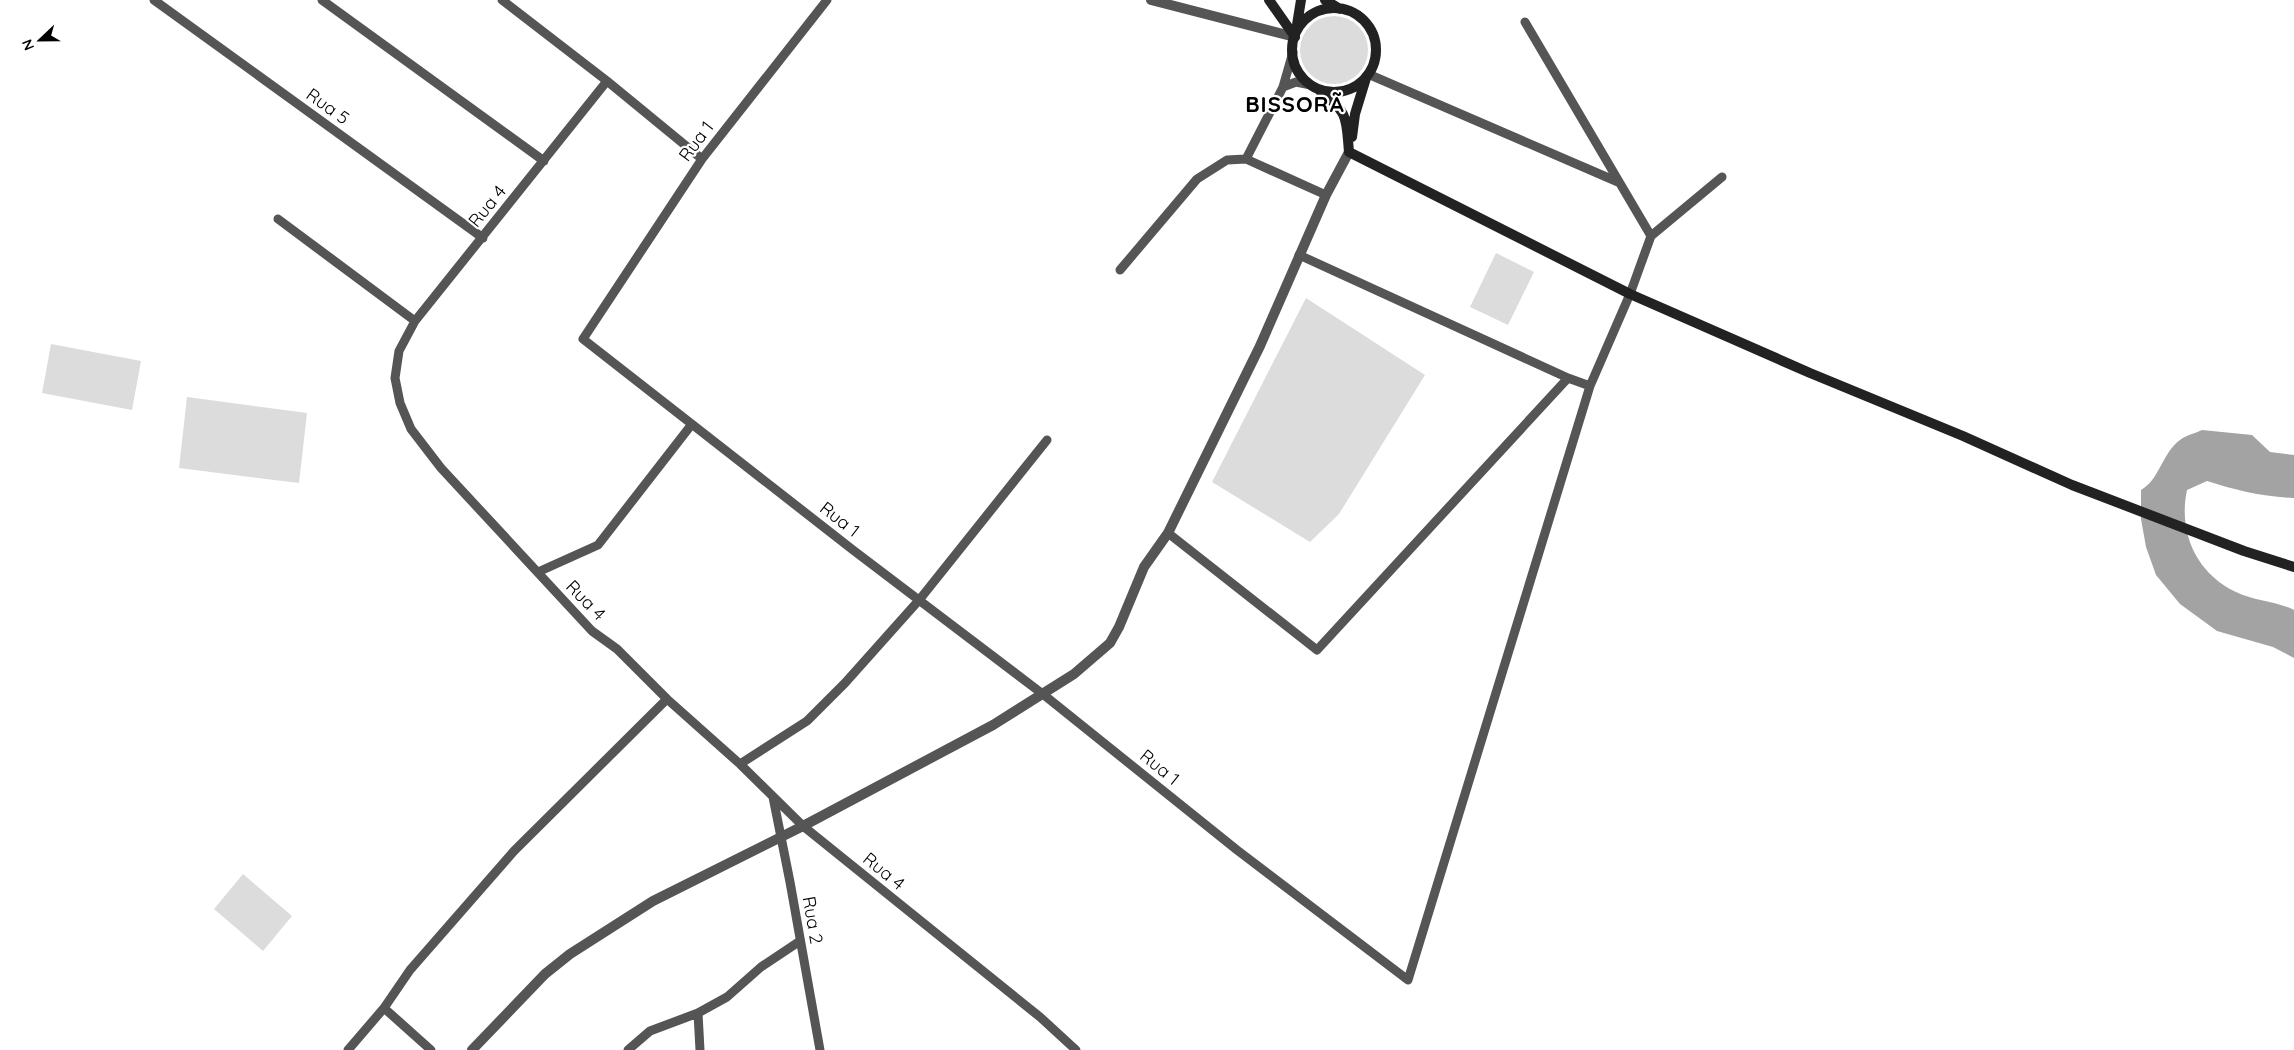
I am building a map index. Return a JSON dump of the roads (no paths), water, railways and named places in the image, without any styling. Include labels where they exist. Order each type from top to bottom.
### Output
[{"type":"main road","points":[[1269,0],[1295,37]]},
{"type":"main road","points":[[1301,0],[1293,52],[1296,67],[1313,86],[1342,110],[1346,118],[1349,152]]},
{"type":"main road","points":[[1325,0],[1340,9],[1354,13],[1373,35],[1376,54],[1355,114],[1349,152]]},
{"type":"main road","points":[[1295,37],[1299,28],[1311,15],[1325,10],[1340,9]]},
{"type":"main road","points":[[1313,86],[1328,91],[1345,91],[1354,87],[1367,76]]},
{"type":"main road","points":[[1349,152],[1630,294],[1963,436],[2072,485],[2192,531],[2294,567]]},
{"type":"street","name":"Rua 5","points":[[154,0],[483,238]]},
{"type":"street","points":[[322,0],[544,161]]},
{"type":"street","points":[[502,0],[607,81],[702,159]]},
{"type":"street","name":"Rua 1","points":[[827,0],[702,159],[583,339],[1044,695],[1237,850],[1408,980],[1590,386]]},
{"type":"street","points":[[1151,0],[1295,37]]},
{"type":"street","points":[[1525,22],[1651,236]]},
{"type":"street","points":[[1246,159],[1283,87],[1293,52]]},
{"type":"street","points":[[1367,76],[1618,182]]},
{"type":"street","name":"Rua 4","points":[[607,81],[416,321],[399,351],[395,378],[400,403],[411,429],[440,468],[592,631],[617,649],[667,699],[740,764],[803,826],[1040,1017],[1076,1050]]},
{"type":"street","points":[[1283,87],[1296,82],[1313,86]]},
{"type":"street","points":[[472,1050],[539,980],[570,954],[652,901],[803,826],[993,725],[1044,695],[1074,674],[1110,643],[1119,627],[1144,567],[1168,533],[1260,346],[1326,195],[1349,152]]},
{"type":"street","points":[[1120,270],[1197,179],[1226,160],[1246,159],[1326,195]]},
{"type":"street","points":[[1299,255],[1568,378],[1590,386],[1630,294],[1651,236],[1722,177]]},
{"type":"street","points":[[278,219],[416,321]]},
{"type":"street","points":[[1168,533],[1317,650],[1568,378]]},
{"type":"street","points":[[538,572],[598,545],[692,424]]},
{"type":"street","points":[[740,764],[807,721],[920,599],[1047,440]]},
{"type":"street","points":[[348,1050],[384,1008],[410,970],[514,851],[667,699]]},
{"type":"street","name":"Rua 2","points":[[773,796],[820,1050]]},
{"type":"street","points":[[628,1050],[650,1031],[698,1012],[727,997],[761,967],[800,941]]},
{"type":"street","points":[[384,1008],[431,1050]]},
{"type":"street","points":[[698,1012],[700,1050]]},
{"type":"district","name":"BISSORÃ","points":[[1295,104]]}]
